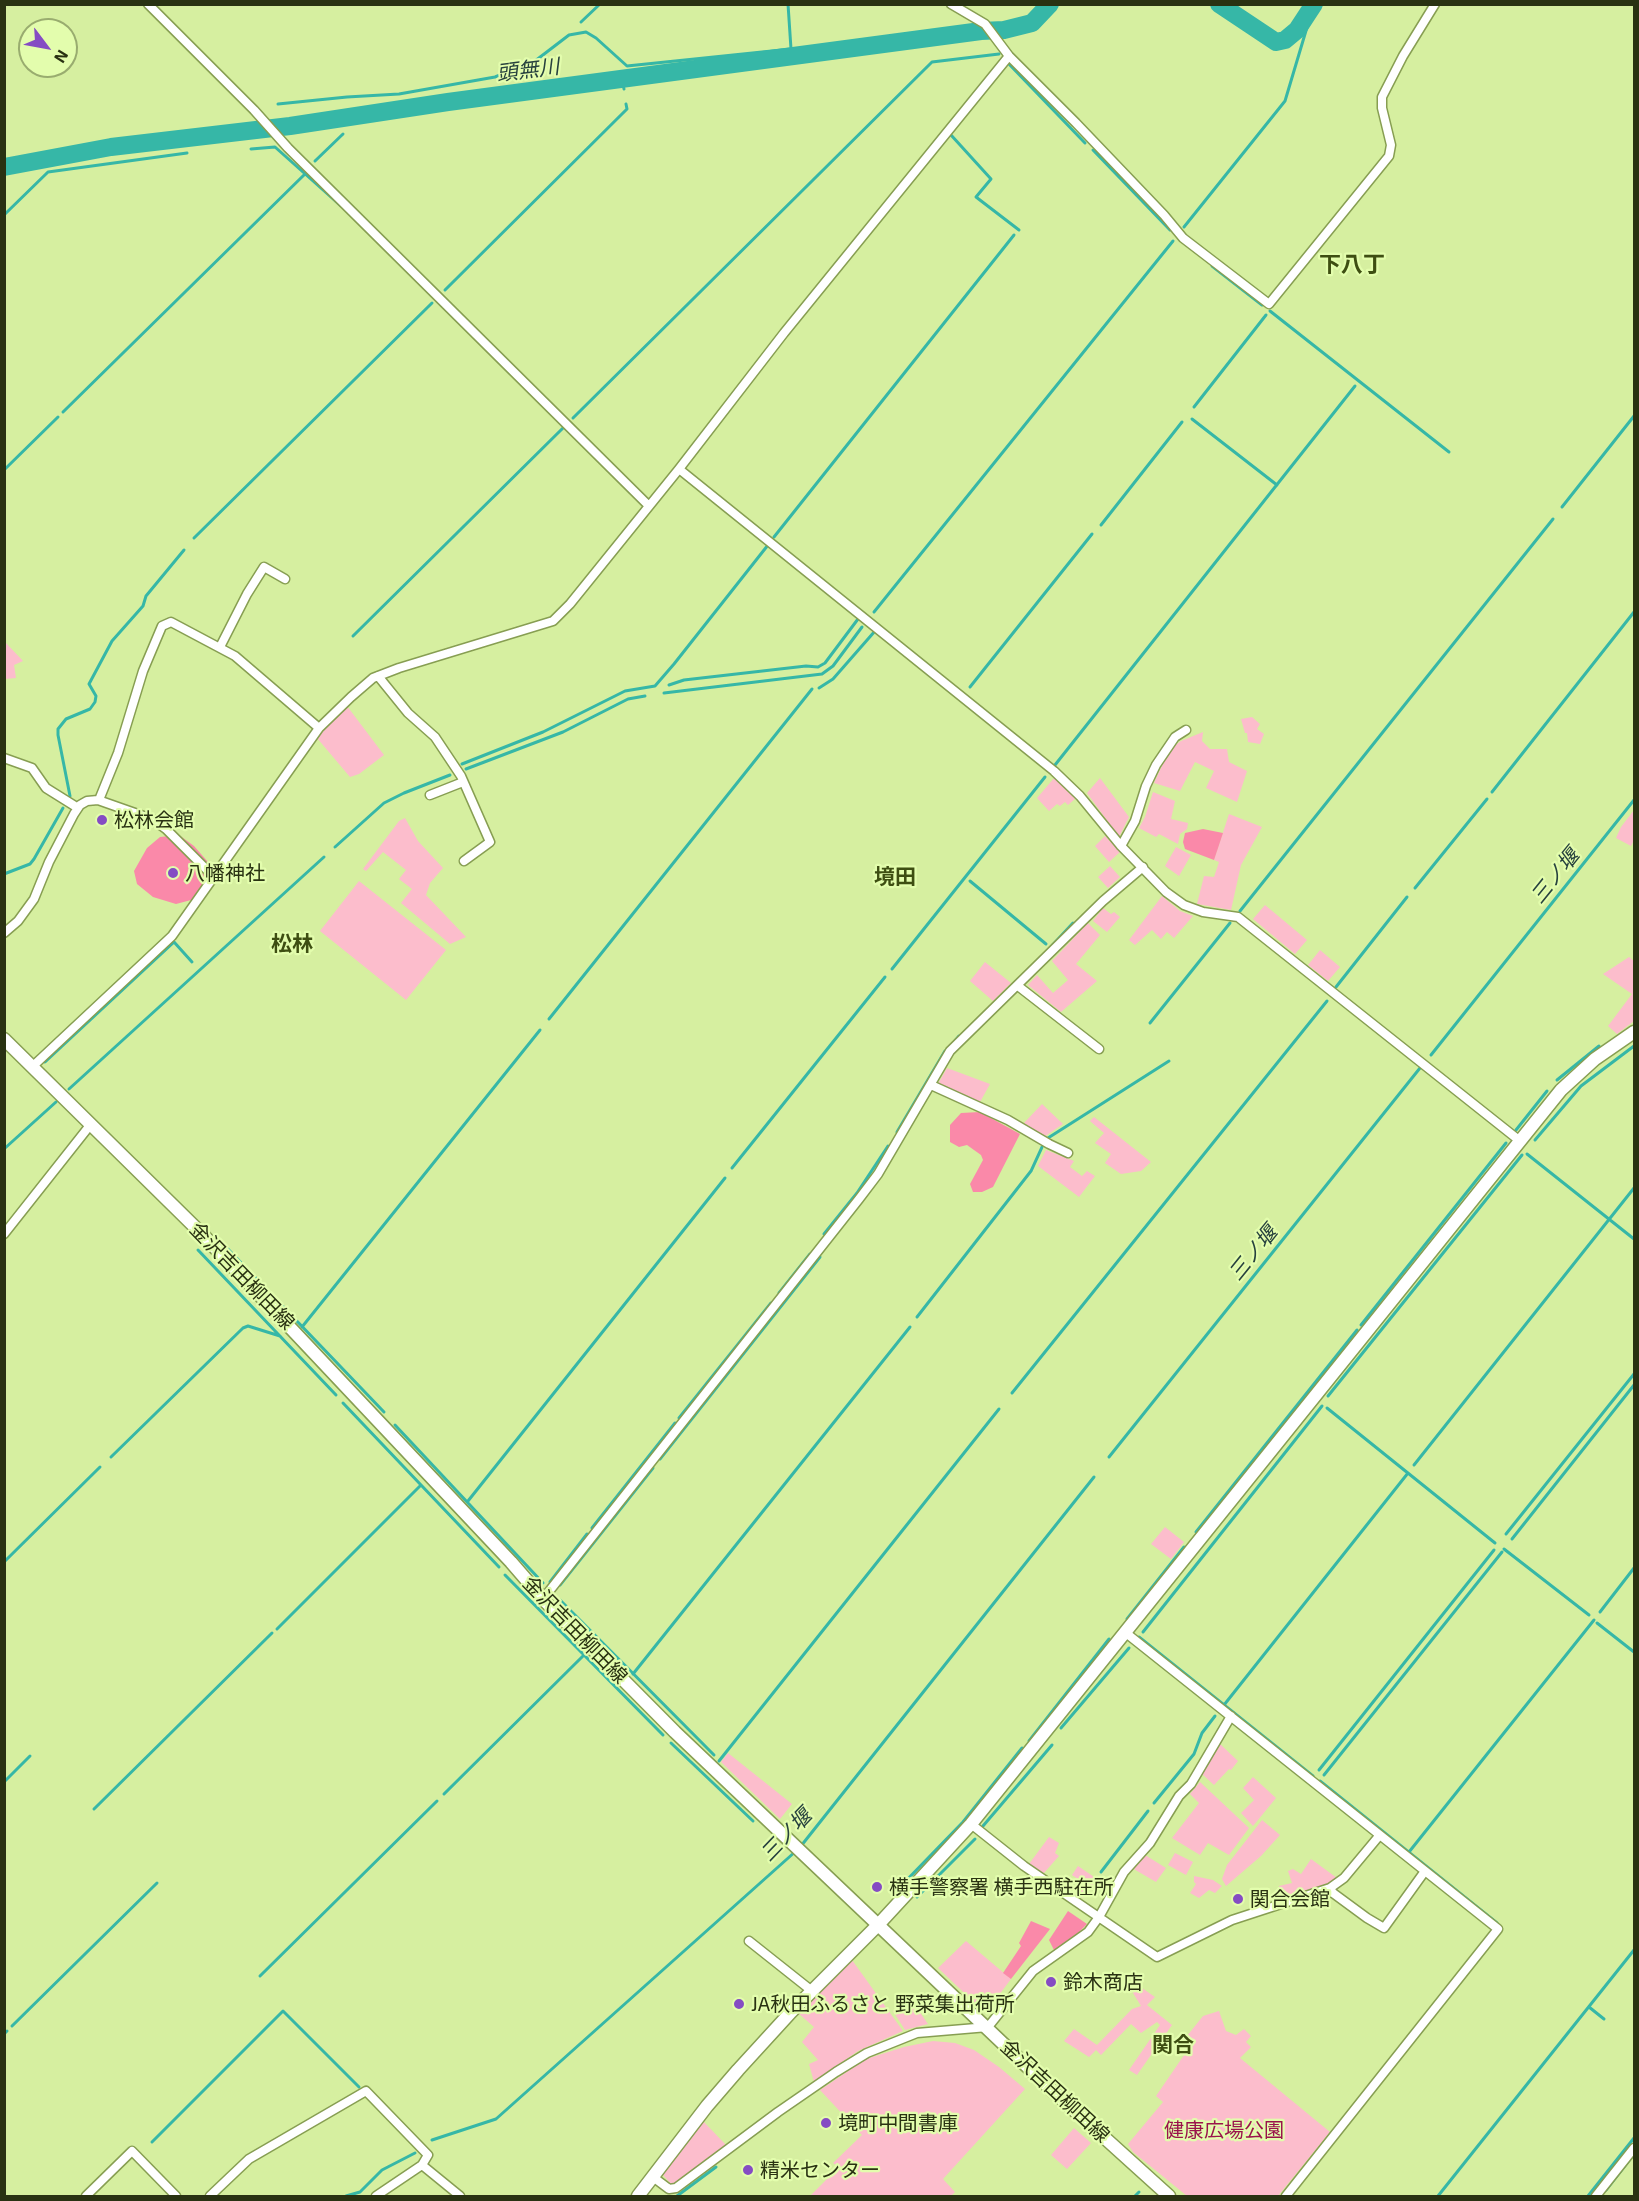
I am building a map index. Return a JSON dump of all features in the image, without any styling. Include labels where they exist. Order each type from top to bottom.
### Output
[{"type":"main road","points":[[638,2196],[707,2106],[738,2070],[878,1925],[971,1824],[1561,1090],[1595,1059],[1635,1032]]},
{"type":"main road","name":"金沢吉田柳田線","points":[[4,1039],[203,1235],[332,1370],[543,1599],[675,1732],[1129,2161],[1169,2196]]},
{"type":"street","points":[[148,4],[254,110],[288,148],[648,505]]},
{"type":"street","points":[[951,4],[985,24],[1009,56],[1164,215],[1183,238],[1269,304],[1389,156],[1391,145],[1382,108],[1382,97],[1403,56],[1435,4]]},
{"type":"street","points":[[33,1066],[172,936],[319,728],[351,697],[378,676],[554,621],[679,469],[784,333],[1009,56]]},
{"type":"street","points":[[679,469],[1054,771],[1080,796],[1121,846],[1154,881],[1184,905],[1203,912],[1238,917],[1520,1141]]},
{"type":"street","points":[[220,647],[247,594],[264,567],[285,579]]},
{"type":"street","points":[[99,800],[118,753],[143,671],[162,626],[171,622],[220,647],[252,668],[319,728]]},
{"type":"street","points":[[378,676],[408,713],[435,737],[463,782],[490,842],[464,861]]},
{"type":"street","points":[[1121,846],[1135,821],[1146,786],[1160,758],[1175,737],[1186,730]]},
{"type":"street","points":[[4,759],[32,768],[46,788],[78,808]]},
{"type":"street","points":[[430,795],[463,782]]},
{"type":"street","points":[[4,933],[18,921],[34,899],[78,808],[87,801],[99,800],[152,819],[166,829],[214,877]]},
{"type":"street","points":[[543,1599],[878,1173],[950,1051],[1104,901],[1143,867]]},
{"type":"street","points":[[1018,986],[1099,1049]]},
{"type":"street","points":[[931,1085],[983,1107],[1068,1153]]},
{"type":"street","points":[[4,1234],[91,1124]]},
{"type":"street","points":[[1126,1633],[1498,1929],[1286,2196]]},
{"type":"street","points":[[653,2177],[669,2189],[676,2187],[778,2112],[867,2053],[917,2033],[988,2027],[1033,1971],[1088,1932],[1125,1872],[1150,1843],[1173,1804],[1191,1784],[1231,1716]]},
{"type":"street","points":[[971,1824],[1024,1866],[1156,1957],[1232,1920],[1330,1888],[1344,1878],[1379,1836]]},
{"type":"street","points":[[1330,1888],[1333,1893],[1384,1928],[1425,1872]]},
{"type":"street","points":[[749,1941],[812,1991]]},
{"type":"street","points":[[210,2196],[249,2159],[366,2091],[428,2155],[422,2165],[376,2196]]},
{"type":"street","points":[[1596,2196],[1635,2148]]},
{"type":"street","points":[[86,2196],[132,2151],[176,2196]]},
{"type":"street","points":[[422,2165],[460,2196]]},
{"type":"green space","points":[[5,642],[23,661],[14,665],[16,678],[5,679]]},
{"type":"green space","points":[[347,706],[384,755],[359,774],[350,777],[317,738]]},
{"type":"green space","points":[[1252,717],[1260,724],[1257,729],[1264,734],[1260,744],[1248,742],[1247,733],[1245,733],[1241,719]]},
{"type":"green space","points":[[1203,732],[1202,741],[1210,749],[1227,749],[1229,762],[1247,771],[1237,802],[1206,788],[1214,771],[1195,762],[1180,791],[1154,783],[1167,755],[1174,746]]},
{"type":"green space","points":[[1055,777],[1076,798],[1068,805],[1065,802],[1060,806],[1057,804],[1049,811],[1037,798]]},
{"type":"green space","points":[[1100,778],[1129,817],[1119,837],[1087,793]]},
{"type":"green space","points":[[1153,792],[1175,801],[1171,819],[1188,823],[1187,829],[1180,834],[1178,844],[1159,834],[1156,837],[1139,828]]},
{"type":"green space","points":[[1634,810],[1634,840],[1631,846],[1616,838]]},
{"type":"green space","points":[[1229,814],[1262,827],[1241,865],[1231,910],[1197,904],[1204,876],[1214,877],[1219,862],[1214,860]]},
{"type":"green space","points":[[405,818],[418,841],[443,868],[430,883],[426,895],[466,937],[450,944],[401,903],[412,889],[399,879],[406,870],[383,852],[366,871],[363,869],[399,821]]},
{"type":"green space","points":[[1105,836],[1120,852],[1109,862],[1095,846]]},
{"type":"green space","points":[[1176,847],[1191,855],[1179,876],[1165,866]]},
{"type":"green space","points":[[1110,866],[1120,877],[1108,888],[1098,877]]},
{"type":"green space","points":[[359,881],[446,950],[406,1000],[320,931]]},
{"type":"green space","points":[[1162,896],[1180,911],[1193,916],[1174,938],[1167,932],[1161,939],[1152,930],[1135,945],[1129,940]]},
{"type":"green space","points":[[1265,905],[1307,940],[1295,954],[1253,919]]},
{"type":"green space","points":[[1103,908],[1120,917],[1107,932],[1093,921]]},
{"type":"green space","points":[[1088,923],[1100,935],[1076,964],[1097,981],[1061,1012],[1028,985],[1037,975],[1053,993],[1068,980],[1052,961]]},
{"type":"green space","points":[[1320,950],[1340,967],[1328,981],[1308,965]]},
{"type":"green space","points":[[1629,957],[1634,961],[1634,1021],[1617,1034],[1608,1026],[1632,994],[1603,974]]},
{"type":"green space","points":[[985,962],[1011,983],[993,1001],[970,981]]},
{"type":"green space","points":[[947,1068],[990,1084],[980,1102],[938,1084]]},
{"type":"green space","points":[[1042,1104],[1063,1124],[1044,1137],[1024,1123]]},
{"type":"green space","points":[[1094,1117],[1151,1162],[1141,1171],[1121,1174],[1105,1163],[1111,1154],[1095,1143],[1104,1133],[1090,1121]]},
{"type":"green space","points":[[1046,1150],[1074,1161],[1070,1167],[1082,1176],[1087,1171],[1095,1176],[1079,1197],[1038,1166]]},
{"type":"green space","points":[[1165,1527],[1184,1542],[1171,1559],[1151,1544]]},
{"type":"green space","points":[[1220,1744],[1238,1761],[1214,1785],[1202,1774]]},
{"type":"green space","points":[[728,1753],[792,1804],[780,1819],[721,1762]]},
{"type":"green space","points":[[1253,1777],[1276,1798],[1253,1826],[1241,1813],[1254,1800],[1243,1788]]},
{"type":"green space","points":[[1200,1782],[1249,1828],[1229,1855],[1208,1843],[1200,1855],[1172,1838],[1199,1803],[1190,1794]]},
{"type":"green space","points":[[1262,1820],[1280,1835],[1261,1856],[1226,1886],[1222,1879],[1227,1865]]},
{"type":"green space","points":[[1049,1837],[1059,1843],[1055,1853],[1059,1856],[1043,1874],[1029,1864]]},
{"type":"green space","points":[[1175,1853],[1193,1862],[1186,1875],[1168,1865]]},
{"type":"green space","points":[[1145,1855],[1166,1868],[1156,1882],[1132,1868]]},
{"type":"green space","points":[[1311,1859],[1337,1878],[1332,1883],[1283,1901],[1279,1886],[1292,1883],[1288,1871],[1293,1869],[1301,1874]]},
{"type":"green space","points":[[1078,1866],[1097,1879],[1083,1898],[1078,1894],[1085,1884],[1072,1875]]},
{"type":"green space","points":[[1194,1876],[1213,1880],[1222,1886],[1215,1893],[1209,1890],[1199,1898],[1190,1893],[1196,1884]]},
{"type":"green space","points":[[966,1941],[1011,1979],[990,2007],[979,2007],[938,1968]]},
{"type":"green space","points":[[852,1960],[903,2031],[858,2051],[814,2082],[809,2064],[818,2060],[802,2042],[814,2027],[798,2013]]},
{"type":"green space","points":[[1139,1986],[1155,1997],[1147,2005],[1172,2025],[1137,2075],[1129,2070],[1160,2025],[1157,2022],[1141,2033],[1131,2024],[1101,2055],[1096,2050],[1089,2057],[1064,2041],[1074,2029],[1097,2045],[1132,2009],[1141,2006],[1133,1993]]},
{"type":"green space","points":[[914,2004],[928,2024],[905,2030],[893,2011],[901,2006],[904,2010]]},
{"type":"green space","name":"健康広場公園","points":[[1219,2011],[1226,2031],[1236,2035],[1244,2029],[1251,2036],[1246,2042],[1251,2047],[1240,2058],[1330,2132],[1278,2196],[1187,2196],[1133,2152],[1128,2144],[1163,2102],[1156,2096],[1193,2042],[1187,2036],[1203,2016]]},
{"type":"green space","points":[[933,2041],[955,2043],[974,2050],[1025,2089],[943,2179],[955,2192],[951,2196],[810,2196],[839,2167],[833,2163],[862,2135],[820,2090],[866,2059]]},
{"type":"green space","points":[[703,2121],[726,2145],[672,2185],[663,2175]]},
{"type":"green space","points":[[1074,2128],[1091,2143],[1067,2169],[1051,2155]]},
{"type":"shaded area","points":[[1203,829],[1223,833],[1214,860],[1185,849],[1183,842],[1185,833]]},
{"type":"shaded area","points":[[179,835],[194,846],[208,862],[207,884],[191,900],[176,904],[153,897],[137,884],[134,871],[147,848],[160,837]]},
{"type":"shaded area","points":[[980,1112],[1020,1134],[993,1187],[982,1192],[973,1192],[970,1184],[983,1160],[981,1155],[967,1145],[959,1147],[950,1142],[950,1125],[961,1113]]},
{"type":"shaded area","points":[[1068,1911],[1087,1924],[1054,1950],[1049,1940]]},
{"type":"shaded area","points":[[1031,1921],[1050,1929],[1011,1979],[1003,1973],[1021,1946],[1019,1943]]},
{"type":"waterway","points":[[581,22],[600,4]]},
{"type":"waterway","points":[[278,104],[399,94],[495,77],[535,61],[569,35],[586,32],[627,66],[791,49],[788,4]]},
{"type":"waterway","name":"頭無川","points":[[4,167],[111,147],[290,126],[448,102],[981,31],[1004,30],[1032,23],[1050,4]]},
{"type":"waterway","name":"頭無川","points":[[1219,4],[1276,42],[1285,40],[1297,30],[1314,4]]},
{"type":"waterway","points":[[1184,227],[1285,101],[1308,24],[1307,15]]},
{"type":"waterway","points":[[573,418],[932,62],[999,54]]},
{"type":"waterway","points":[[1006,64],[1008,63],[1085,143]]},
{"type":"waterway","points":[[622,80],[624,89]]},
{"type":"waterway","points":[[445,290],[627,109],[626,104]]},
{"type":"waterway","points":[[315,161],[343,134]]},
{"type":"waterway","points":[[951,135],[991,179],[976,197],[1019,230]]},
{"type":"waterway","points":[[251,149],[275,147],[341,206]]},
{"type":"waterway","points":[[1093,150],[1170,230]]},
{"type":"waterway","points":[[4,215],[48,172],[187,153]]},
{"type":"waterway","points":[[63,412],[306,173]]},
{"type":"waterway","points":[[774,537],[1014,235]]},
{"type":"waterway","points":[[874,612],[1173,241]]},
{"type":"waterway","points":[[1212,266],[1262,305]]},
{"type":"waterway","points":[[194,538],[432,303]]},
{"type":"waterway","points":[[1270,311],[1449,452]]},
{"type":"waterway","points":[[1194,407],[1266,315]]},
{"type":"waterway","points":[[1055,765],[1355,386]]},
{"type":"waterway","points":[[1562,507],[1634,416]]},
{"type":"waterway","points":[[4,470],[58,417]]},
{"type":"waterway","points":[[1192,419],[1277,485]]},
{"type":"waterway","points":[[1101,525],[1182,422]]},
{"type":"waterway","points":[[353,636],[563,428]]},
{"type":"waterway","points":[[1240,911],[1553,519]]},
{"type":"waterway","points":[[970,687],[1092,534]]},
{"type":"waterway","points":[[462,764],[543,732],[625,691],[655,686],[768,545]]},
{"type":"waterway","points":[[70,796],[58,729],[66,719],[90,709],[95,702],[96,696],[89,684],[112,641],[143,606],[146,596],[184,550]]},
{"type":"waterway","points":[[1492,792],[1634,612]]},
{"type":"waterway","points":[[669,685],[684,680],[806,666],[818,667],[825,663],[858,619]]},
{"type":"waterway","points":[[664,693],[822,674],[833,666],[862,627]]},
{"type":"waterway","points":[[819,688],[833,679],[875,631]]},
{"type":"waterway","points":[[549,1019],[812,689]]},
{"type":"waterway","points":[[466,769],[563,732],[628,699],[645,696]]},
{"type":"waterway","points":[[335,847],[384,803],[450,775]]},
{"type":"waterway","points":[[892,969],[1045,777]]},
{"type":"waterway","points":[[1415,888],[1487,799]]},
{"type":"waterway","name":"三ノ堰","points":[[1431,1055],[1634,800]]},
{"type":"waterway","points":[[4,874],[30,864],[63,808]]},
{"type":"waterway","points":[[69,1089],[324,857]]},
{"type":"waterway","points":[[970,881],[1046,944]]},
{"type":"waterway","points":[[1336,987],[1407,897]]},
{"type":"waterway","points":[[1047,951],[1073,923]]},
{"type":"waterway","points":[[1150,1023],[1230,923]]},
{"type":"waterway","points":[[45,1062],[174,942],[192,962]]},
{"type":"waterway","points":[[732,1168],[885,977]]},
{"type":"waterway","points":[[1012,1393],[1327,1001]]},
{"type":"waterway","points":[[302,1327],[540,1030]]},
{"type":"waterway","points":[[954,1042],[959,1036]]},
{"type":"waterway","points":[[1557,1080],[1599,1046]]},
{"type":"waterway","points":[[1535,1140],[1581,1086],[1634,1046]]},
{"type":"waterway","points":[[897,1132],[945,1051]]},
{"type":"waterway","points":[[1048,1138],[1169,1061]]},
{"type":"waterway","name":"三ノ堰","points":[[1109,1457],[1420,1068]]},
{"type":"waterway","points":[[1516,1130],[1547,1091]]},
{"type":"waterway","points":[[4,1149],[56,1102]]},
{"type":"waterway","points":[[1361,1325],[1506,1143]]},
{"type":"waterway","points":[[824,1234],[857,1193],[888,1146]]},
{"type":"waterway","points":[[917,1317],[1031,1171],[1042,1147]]},
{"type":"waterway","points":[[1527,1154],[1634,1239]]},
{"type":"waterway","points":[[1328,1396],[1522,1155]]},
{"type":"waterway","points":[[468,1501],[725,1178]]},
{"type":"waterway","points":[[1414,1465],[1634,1188]]},
{"type":"waterway","points":[[226,1247],[384,1412]]},
{"type":"waterway","points":[[198,1250],[336,1395]]},
{"type":"waterway","points":[[779,1293],[810,1254]]},
{"type":"waterway","points":[[660,1459],[820,1257]]},
{"type":"waterway","points":[[679,1418],[771,1303]]},
{"type":"waterway","points":[[111,1457],[243,1328],[248,1326],[280,1336]]},
{"type":"waterway","points":[[633,1674],[910,1327]]},
{"type":"waterway","points":[[1196,1532],[1357,1330]]},
{"type":"waterway","points":[[1506,1534],[1634,1374]]},
{"type":"waterway","points":[[1512,1539],[1634,1385]]},
{"type":"waterway","points":[[343,1403],[499,1567]]},
{"type":"waterway","points":[[1143,1632],[1322,1406]]},
{"type":"waterway","points":[[1327,1408],[1495,1543]]},
{"type":"waterway","points":[[719,1761],[999,1409]]},
{"type":"waterway","points":[[592,1528],[675,1423]]},
{"type":"waterway","points":[[395,1425],[543,1583]]},
{"type":"waterway","points":[[4,1562],[100,1467]]},
{"type":"waterway","points":[[560,1585],[653,1468]]},
{"type":"waterway","points":[[1224,1705],[1408,1473]]},
{"type":"waterway","name":"三ノ堰","points":[[801,1846],[1094,1477]]},
{"type":"waterway","points":[[277,1629],[421,1485]]},
{"type":"waterway","points":[[550,1582],[587,1534]]},
{"type":"waterway","points":[[1127,1619],[1184,1547]]},
{"type":"waterway","points":[[1504,1549],[1589,1615]]},
{"type":"waterway","points":[[1319,1770],[1494,1550]]},
{"type":"waterway","points":[[1324,1775],[1502,1552]]},
{"type":"waterway","points":[[1600,1612],[1634,1568]]},
{"type":"waterway","points":[[505,1575],[663,1735]]},
{"type":"waterway","points":[[560,1600],[714,1755]]},
{"type":"waterway","points":[[1409,1852],[1594,1620]]},
{"type":"waterway","points":[[1597,1623],[1634,1652]]},
{"type":"waterway","points":[[94,1809],[272,1633]]},
{"type":"waterway","points":[[1139,1637],[1313,1776]]},
{"type":"waterway","points":[[1029,1741],[1109,1639]]},
{"type":"waterway","points":[[1061,1728],[1129,1648]]},
{"type":"waterway","points":[[444,1794],[584,1655]]},
{"type":"waterway","points":[[1154,1803],[1194,1754],[1202,1733],[1215,1716]]},
{"type":"waterway","points":[[671,1743],[753,1821]]},
{"type":"waterway","points":[[983,1826],[1052,1745]]},
{"type":"waterway","points":[[899,1888],[963,1822],[1022,1748]]},
{"type":"waterway","points":[[4,1782],[30,1756]]},
{"type":"waterway","points":[[1320,1781],[1497,1923]]},
{"type":"waterway","points":[[260,1976],[437,1801]]},
{"type":"waterway","points":[[1101,1872],[1148,1811]]},
{"type":"waterway","points":[[917,1897],[975,1839]]},
{"type":"waterway","name":"三ノ堰","points":[[432,2140],[496,2119],[796,1851]]},
{"type":"waterway","points":[[12,2026],[157,1883]]},
{"type":"waterway","points":[[1438,2196],[1634,1950]]},
{"type":"waterway","points":[[1589,2007],[1604,2019]]},
{"type":"waterway","points":[[152,2142],[283,2011],[359,2087]]},
{"type":"waterway","points":[[4,2034],[7,2031]]},
{"type":"waterway","points":[[1588,2196],[1634,2138]]},
{"type":"waterway","name":"三ノ堰","points":[[346,2196],[360,2192],[382,2170],[415,2153]]},
{"type":"waterway","points":[[1606,2190],[1634,2154]]},
{"type":"waterway","points":[[677,2196],[716,2167]]},
{"type":"waterway","points":[[1135,2196],[1139,2192]]},
{"type":"place","name":"松林会館","points":[[102,820]]},
{"type":"place","name":"八幡神社","points":[[173,873]]},
{"type":"place","name":"横手警察署 横手西駐在所","points":[[877,1887]]},
{"type":"place","name":"関合会館","points":[[1238,1899]]},
{"type":"place","name":"鈴木商店","points":[[1051,1982]]},
{"type":"place","name":"JA秋田ふるさと 野菜集出荷所","points":[[739,2004]]},
{"type":"place","name":"境町中間書庫","points":[[826,2123]]},
{"type":"place","name":"精米センター","points":[[748,2170]]},
{"type":"district","name":"下八丁","points":[[1352,265]]},
{"type":"district","name":"境田","points":[[895,877]]},
{"type":"district","name":"松林","points":[[292,944]]},
{"type":"district","name":"関合","points":[[1173,2045]]}]
